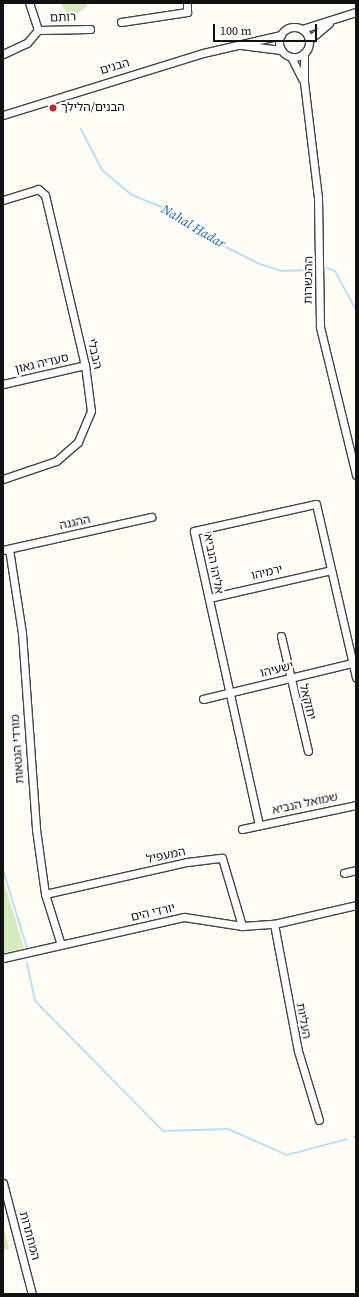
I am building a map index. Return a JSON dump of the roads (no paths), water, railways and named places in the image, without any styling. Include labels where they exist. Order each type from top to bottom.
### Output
[{"type":"street","points":[[3,54],[27,43],[38,30],[29,3]]},
{"type":"street","points":[[121,22],[187,12],[187,3]]},
{"type":"street","points":[[336,18],[309,40],[304,53],[291,57],[281,50],[281,34],[291,27],[302,29],[336,18],[356,12]]},
{"type":"street","name":"רותם","points":[[38,30],[90,29]]},
{"type":"street","points":[[302,29],[309,40]]},
{"type":"street","name":"הבנים","points":[[3,115],[235,45],[281,34]]},
{"type":"street","name":"הבנים","points":[[235,45],[281,50]]},
{"type":"street","name":"ההכשרות","points":[[304,53],[304,82],[318,198],[320,327],[356,475]]},
{"type":"street","name":"ההכשרות","points":[[291,57],[304,82]]},
{"type":"street","name":"הבבלי","points":[[3,200],[38,189],[45,195],[85,365],[90,412],[78,442],[56,461],[3,480]]},
{"type":"street","name":"סעדיה גאון","points":[[3,384],[85,365]]},
{"type":"street","name":"אליהו הנביא","points":[[259,825],[194,531],[316,504],[354,663],[356,677]]},
{"type":"street","name":"ההגנה","points":[[6,550],[151,517]]},
{"type":"street","name":"מורדי הגטאות","points":[[6,550],[22,633],[30,776],[45,894],[61,945]]},
{"type":"street","name":"ירמיהו","points":[[209,598],[331,570]]},
{"type":"street","name":"יחזקאל","points":[[281,636],[308,751]]},
{"type":"street","name":"ישעיהו","points":[[203,699],[354,663]]},
{"type":"street","name":"שמואל הנביא","points":[[242,829],[356,805]]},
{"type":"street","name":"המעפיל","points":[[45,894],[188,862],[222,858],[242,926]]},
{"type":"street","points":[[344,873],[356,870]]},
{"type":"street","name":"יורדי הים","points":[[3,958],[184,917],[242,926],[274,924],[356,905]]},
{"type":"street","name":"העליות","points":[[274,924],[298,1051],[319,1120]]},
{"type":"street","name":"המחתרות","points":[[3,1183],[32,1294]]},
{"type":"waterway","name":"Nahal Hadar","points":[[81,129],[102,170],[132,195],[167,209],[226,247],[257,263],[281,271],[311,270]]},
{"type":"waterway","points":[[327,268],[335,271],[356,310]]},
{"type":"waterway","points":[[3,870],[27,948]]},
{"type":"waterway","points":[[27,963],[35,1001],[163,1131],[228,1129],[287,1155],[347,1139]]},
{"type":"place","name":"הבנים/הלילך","points":[[53,108]]}]
